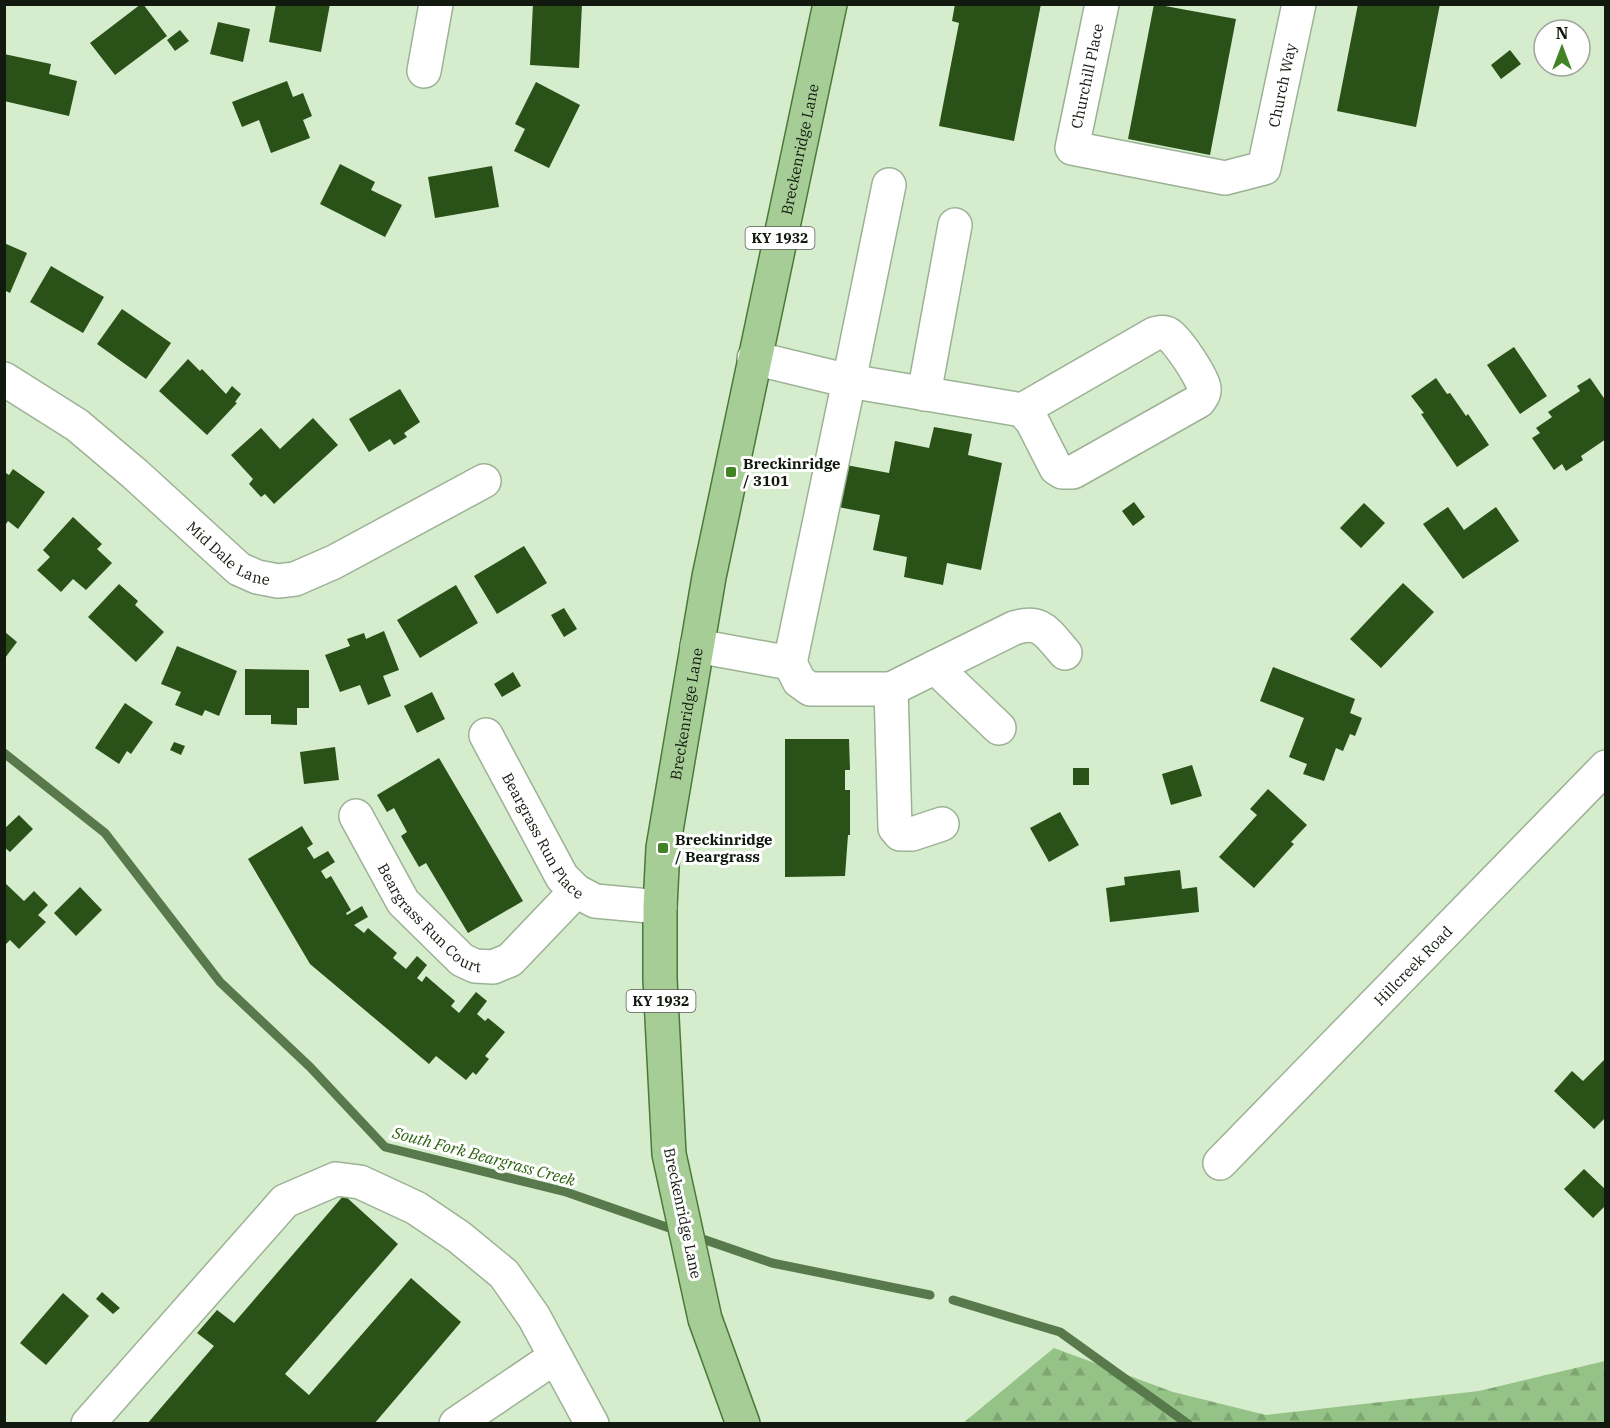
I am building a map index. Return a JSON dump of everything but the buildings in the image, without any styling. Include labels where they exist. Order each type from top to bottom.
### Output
[{"type":"main road","name":"Breckenridge Lane","points":[[743,1424],[705,1319],[669,1154],[663,1057],[660,907],[663,848],[709,577],[830,4]]},
{"type":"street","points":[[424,71],[436,4]]},
{"type":"street","name":"Churchill Place","points":[[1102,4],[1072,148],[1226,178],[1264,168]]},
{"type":"street","name":"Church Way","points":[[1264,168],[1299,4]]},
{"type":"street","points":[[889,185],[790,663],[799,681],[810,689],[891,689],[1014,628],[1034,624],[1044,628],[1065,653]]},
{"type":"street","points":[[924,393],[955,225]]},
{"type":"street","points":[[754,358],[849,381],[1022,410],[1032,421],[1056,468],[1073,472],[1199,401],[1204,394],[1204,385],[1177,341],[1170,334],[1163,332],[1154,334],[1022,410]]},
{"type":"street","name":"Mid Dale Lane","points":[[4,379],[76,425],[135,474],[239,569],[257,577],[278,581],[295,579],[324,566],[484,481]]},
{"type":"street","points":[[697,646],[790,663]]},
{"type":"street","points":[[935,667],[999,728]]},
{"type":"street","points":[[891,689],[895,828],[900,834],[912,834],[942,824]]},
{"type":"street","name":"Beargrass Run Place","points":[[486,735],[562,877],[576,891],[596,900],[660,907]]},
{"type":"street","name":"Hillcreek Road","points":[[1220,1163],[1605,767]]},
{"type":"street","name":"Beargrass Run Court","points":[[356,816],[403,902],[462,960],[475,966],[493,967],[510,960],[576,891]]},
{"type":"street","points":[[88,1424],[285,1201],[336,1179],[360,1182],[416,1208],[459,1237],[504,1274],[534,1317],[555,1357],[581,1419]]},
{"type":"street","points":[[456,1424],[555,1357]]},
{"type":"green space","points":[[1054,1348],[1173,1392],[1266,1415],[1479,1391],[1605,1361],[1605,1423],[963,1423]]},
{"type":"waterway","name":"South Fork Beargrass Creek","points":[[4,753],[105,833],[220,982],[310,1067],[385,1147],[566,1192],[678,1231]]},
{"type":"waterway","name":"South Fork Beargrass Creek","points":[[694,1236],[772,1263],[930,1295]]},
{"type":"waterway","name":"South Fork Beargrass Creek","points":[[953,1300],[1060,1332],[1188,1424]]},
{"type":"place","name":"Breckinridge / 3101","points":[[731,472]]},
{"type":"place","name":"Breckinridge / Beargrass","points":[[663,848]]}]
